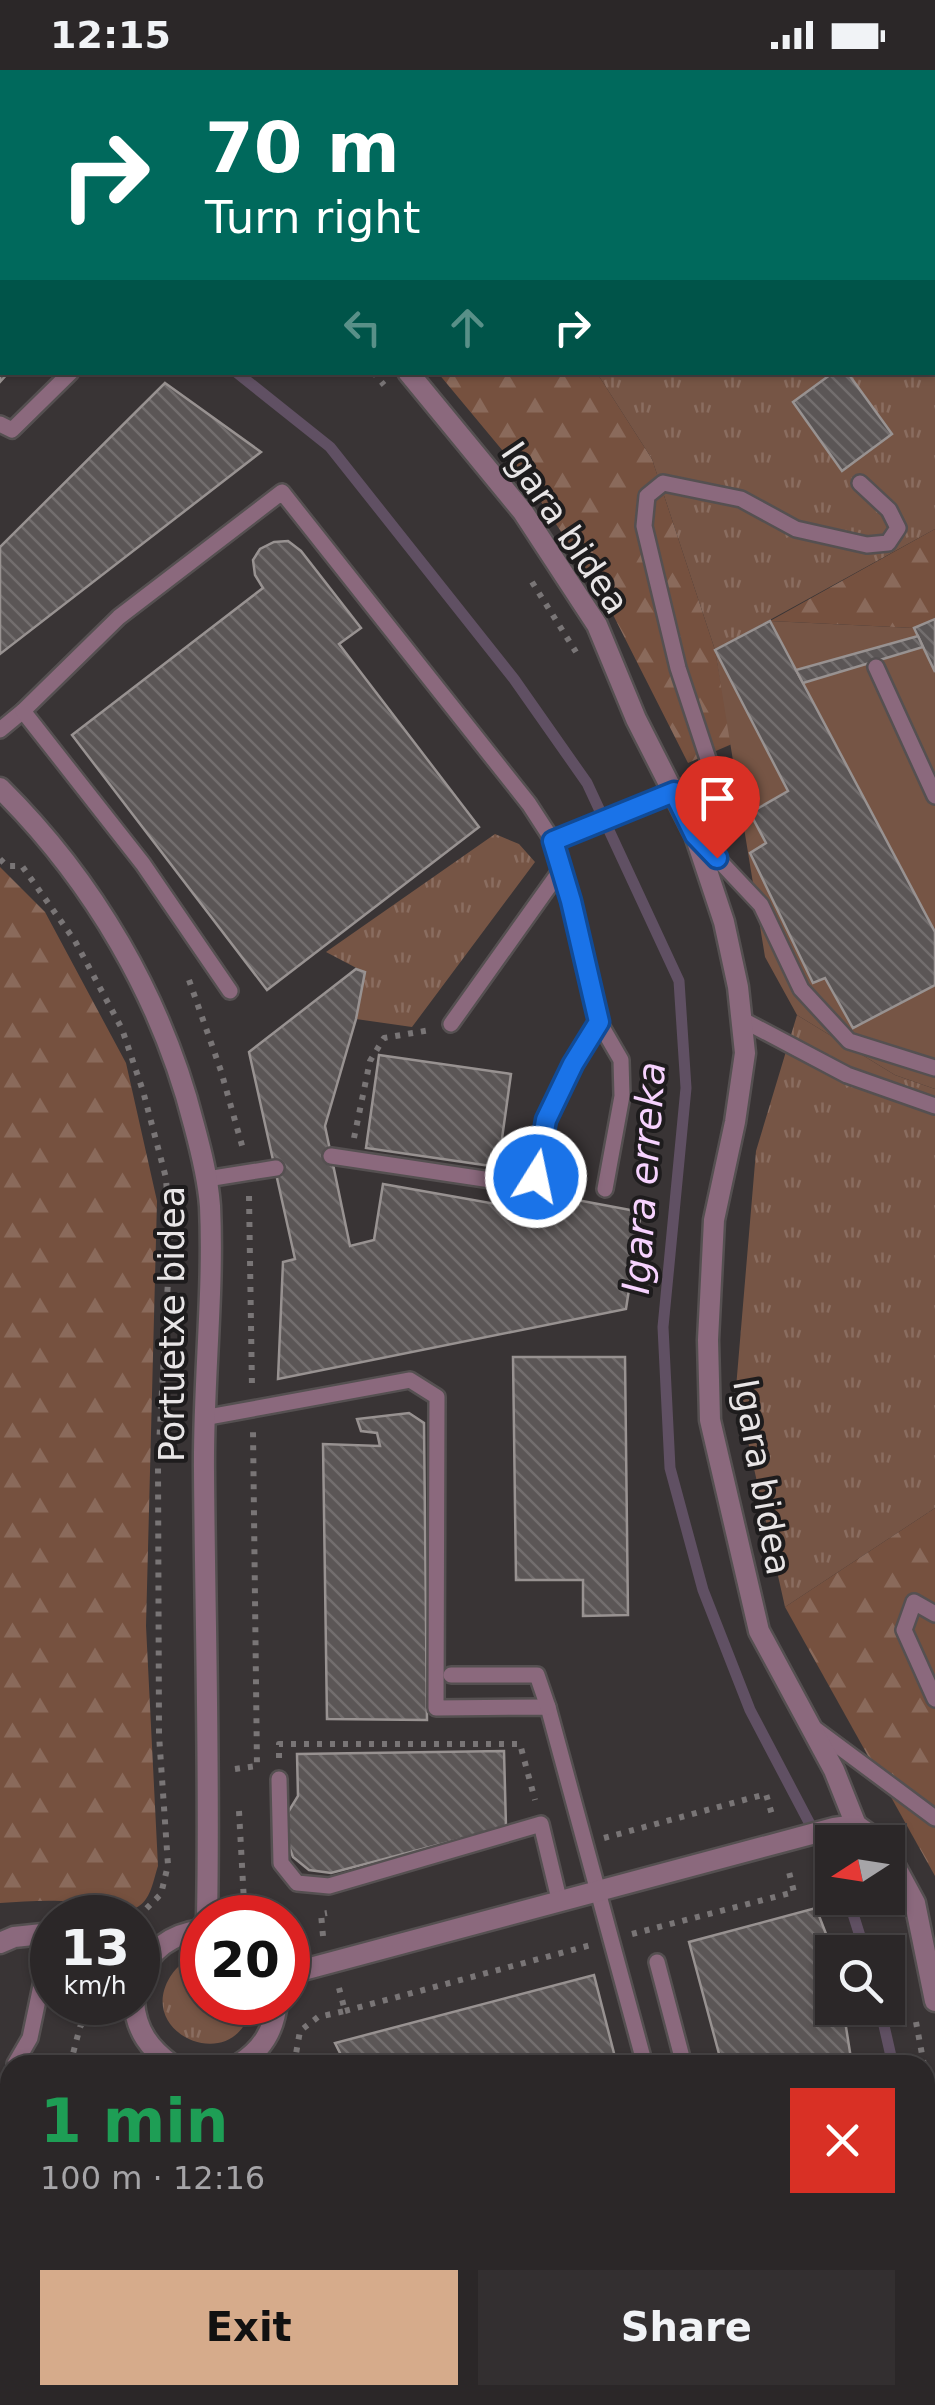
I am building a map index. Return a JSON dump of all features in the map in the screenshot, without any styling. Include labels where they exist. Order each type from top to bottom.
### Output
[{"type":"street","name":"Igara bidea","points":[[410,375],[524,512],[597,626],[636,718],[695,835],[724,922],[745,1053],[714,1220],[709,1274],[710,1420],[759,1630],[834,1770],[856,1825]]},
{"type":"street","name":"Portuetxe bidea","points":[[0,788],[72,870],[116,936],[152,1007],[183,1082],[207,1179],[210,1268],[203,1418],[207,1895]]},
{"type":"street","points":[[310,1968],[815,1833]]},
{"type":"street","points":[[905,1884],[915,1903],[935,2001]]},
{"type":"street","points":[[0,1943],[30,1935]]},
{"type":"street","points":[[139,2025],[158,2055]]},
{"type":"street","points":[[253,2055],[273,2025]]},
{"type":"lane","points":[[0,424],[12,430],[68,375]]},
{"type":"lane","points":[[553,841],[674,792],[712,771],[674,650],[644,526],[647,496],[664,484],[741,499],[796,529],[867,544],[888,543],[898,528],[889,510],[860,483]]},
{"type":"lane","points":[[0,730],[119,617],[282,492],[529,804],[553,841],[599,1022],[621,1060],[622,1096],[605,1188]]},
{"type":"lane","points":[[876,667],[935,796]]},
{"type":"lane","points":[[22,711],[143,864],[230,991]]},
{"type":"lane","points":[[695,835],[761,905],[801,990],[849,1041],[935,1068]]},
{"type":"lane","points":[[451,1024],[560,871]]},
{"type":"lane","points":[[742,1019],[847,1075],[935,1106]]},
{"type":"lane","points":[[330,1156],[518,1184],[536,1177],[546,1120],[599,1022]]},
{"type":"lane","points":[[207,1179],[276,1168]]},
{"type":"lane","points":[[203,1418],[410,1380],[437,1397],[436,1708],[548,1707]]},
{"type":"lane","points":[[935,1614],[914,1602],[904,1630],[935,1699]]},
{"type":"lane","points":[[451,1675],[537,1674],[642,2055]]},
{"type":"lane","points":[[807,1723],[866,1763],[935,1818]]},
{"type":"lane","points":[[279,1779],[281,1863],[297,1883],[329,1886],[541,1824],[559,1899]]},
{"type":"lane","points":[[657,1962],[681,2055]]},
{"type":"lane","points":[[20,2055],[33,2025]]},
{"type":"path","points":[[376,375],[386,386]]},
{"type":"path","points":[[528,576],[578,656]]},
{"type":"path","points":[[0,859],[7,866],[22,866],[75,942],[122,1029],[144,1091],[166,1178],[170,1244],[162,1342],[158,1503],[159,1736],[168,1865],[160,1895]]},
{"type":"path","points":[[350,1159],[370,1060],[384,1038],[451,1024]]},
{"type":"path","points":[[536,1177],[605,1188]]},
{"type":"path","points":[[279,1779],[279,1744],[520,1744],[541,1824]]},
{"type":"path","points":[[244,1864],[244,1895]]},
{"type":"path","points":[[345,2011],[794,1892],[788,1868]]},
{"type":"path","points":[[73,2055],[81,2025]]},
{"type":"green space","points":[[440,375],[598,375],[652,459],[715,650],[732,744],[688,763],[601,591],[523,475]]},
{"type":"green space","points":[[598,375],[935,375],[935,529],[715,650],[652,459]]},
{"type":"green space","points":[[935,529],[935,619],[914,628],[770,621]]},
{"type":"green space","points":[[935,619],[935,1089],[895,1075],[797,1015],[765,957],[715,650],[770,621],[914,628]]},
{"type":"green space","points":[[495,834],[519,844],[535,862],[412,1027],[356,1019],[364,972],[326,952]]},
{"type":"green space","points":[[0,867],[45,912],[126,1063],[157,1201],[146,1626],[158,1866],[148,1895],[30,1895],[30,1901],[0,1903]]},
{"type":"green space","points":[[797,1015],[895,1075],[935,1089],[935,1508],[785,1607],[736,1388],[756,1151]]},
{"type":"green space","points":[[935,1508],[935,1876],[785,1607]]},
{"type":"green space","points":[[180,1967],[180,2025],[244,2026],[229,2039],[211,2044],[193,2041],[177,2031],[166,2017],[163,1998]]},
{"type":"building","points":[[830,375],[849,375],[892,434],[842,471],[793,402]]},
{"type":"building","points":[[165,383],[261,452],[0,654],[0,547]]},
{"type":"building","points":[[288,541],[301,551],[361,628],[339,644],[479,827],[267,990],[72,735],[263,588],[255,575],[253,560],[260,549]]},
{"type":"building","points":[[935,619],[935,672],[914,628]]},
{"type":"building","points":[[770,621],[935,932],[935,985],[853,1028],[825,978],[813,983],[750,853],[766,843],[750,813],[788,791],[715,650]]},
{"type":"building","points":[[918,636],[923,647],[803,683],[796,670]]},
{"type":"building","points":[[356,969],[365,972],[356,1019],[325,1126],[350,1246],[374,1240],[383,1184],[541,1212],[545,1194],[641,1212],[626,1309],[278,1379],[283,1262],[295,1259],[249,1052]]},
{"type":"building","points":[[379,1055],[511,1074],[498,1167],[366,1148]]},
{"type":"building","points":[[513,1357],[625,1357],[628,1615],[583,1616],[583,1580],[516,1580]]},
{"type":"building","points":[[409,1413],[424,1423],[427,1720],[327,1719],[323,1444],[380,1446],[377,1433],[361,1431],[357,1419]]},
{"type":"building","points":[[504,1751],[506,1827],[331,1873],[309,1870],[293,1857],[286,1838],[287,1814],[298,1796],[297,1754]]},
{"type":"building","points":[[815,1908],[826,1935],[815,1935],[815,2025],[846,2025],[850,2055],[719,2055],[689,1942]]},
{"type":"building","points":[[594,1975],[614,2055],[341,2055],[335,2043]]},
{"type":"waterway","name":"Igara erreka","points":[[240,375],[330,447],[514,679],[587,783],[679,981],[686,1088],[663,1327],[670,1468],[703,1590],[750,1710],[815,1834]]},
{"type":"waterway","name":"Igara erreka","points":[[853,1915],[860,1935]]},
{"type":"waterway","name":"Igara erreka","points":[[884,2025],[891,2055]]},
{"type":"route","points":[[536,1177],[546,1120],[599,1022],[553,841],[674,792],[695,835],[717,858]]}]
